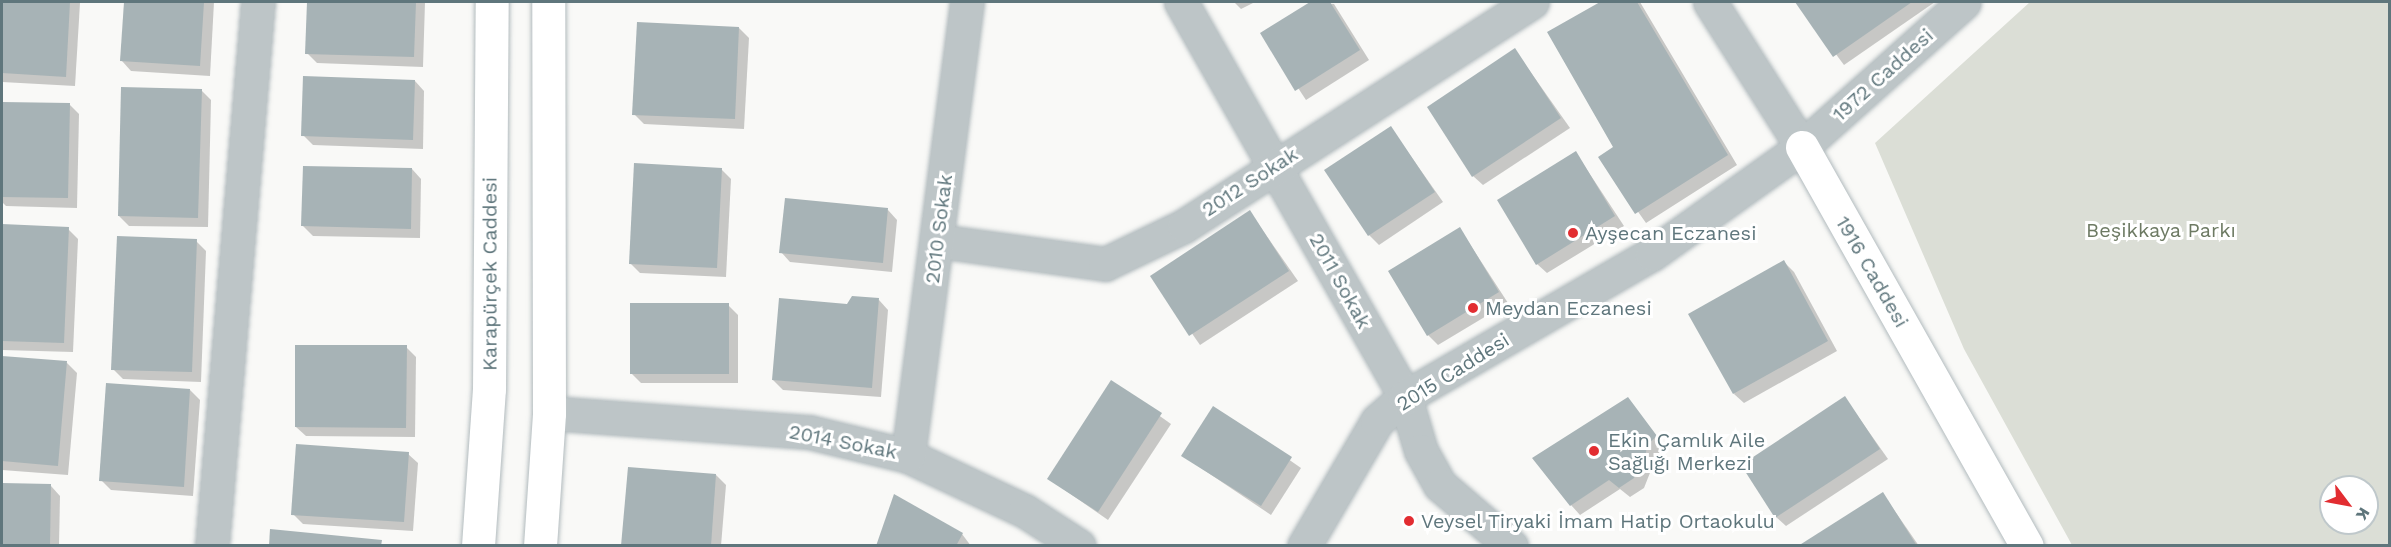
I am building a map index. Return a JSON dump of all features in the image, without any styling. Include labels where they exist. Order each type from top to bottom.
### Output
[{"type":"main road","name":"Karapürçek Caddesi","points":[[478,546],[489,389],[492,2]]},
{"type":"main road","points":[[540,546],[549,413],[548,2]]},
{"type":"main road","name":"1916 Caddesi","points":[[1802,147],[2027,546]]},
{"type":"street","points":[[212,546],[258,2]]},
{"type":"street","name":"2010 Sokak","points":[[908,456],[968,2]]},
{"type":"street","name":"2011 Sokak","points":[[1181,2],[1405,397],[1420,451],[1440,485],[1511,546]]},
{"type":"street","name":"2012 Sokak","points":[[938,241],[1106,264],[1184,226],[1275,165],[1532,2]]},
{"type":"street","name":"1916 Caddesi","points":[[1710,2],[1802,147]]},
{"type":"street","name":"1972 Caddesi","points":[[1802,147],[1964,2]]},
{"type":"street","name":"2015 Caddesi","points":[[1304,546],[1377,421],[1405,397],[1652,254],[1802,147]]},
{"type":"street","name":"2014 Sokak","points":[[549,413],[808,432],[908,456],[1026,511],[1079,546]]},
{"type":"green space","name":"Beşikkaya Parkı","points":[[2030,2],[2389,2],[2389,545],[2072,545],[1964,349],[1875,143]]},
{"type":"building","points":[[2,2],[70,2],[66,77],[2,73]]},
{"type":"building","points":[[124,2],[204,2],[200,66],[120,61]]},
{"type":"building","points":[[307,2],[416,2],[414,57],[305,54]]},
{"type":"building","points":[[1310,2],[1330,2],[1360,50],[1295,91],[1260,33]]},
{"type":"building","points":[[1600,2],[1637,2],[1728,155],[1635,214],[1598,157],[1613,147],[1547,32]]},
{"type":"building","points":[[1795,2],[1912,2],[1833,57]]},
{"type":"building","points":[[637,22],[739,27],[735,119],[632,115]]},
{"type":"building","points":[[1515,48],[1561,118],[1472,177],[1427,107]]},
{"type":"building","points":[[303,76],[415,80],[413,140],[301,136]]},
{"type":"building","points":[[121,87],[202,89],[198,218],[118,216]]},
{"type":"building","points":[[2,102],[70,103],[68,198],[2,197]]},
{"type":"building","points":[[1391,126],[1435,192],[1368,236],[1324,170]]},
{"type":"building","points":[[1576,151],[1615,216],[1536,265],[1497,200]]},
{"type":"building","points":[[634,163],[722,168],[717,268],[629,264]]},
{"type":"building","points":[[303,166],[412,168],[411,229],[301,226]]},
{"type":"building","points":[[785,198],[888,208],[883,263],[779,253]]},
{"type":"building","points":[[1250,210],[1289,271],[1189,336],[1150,276]]},
{"type":"building","points":[[2,224],[69,227],[64,343],[2,341]]},
{"type":"building","points":[[1460,227],[1499,292],[1427,336],[1388,271]]},
{"type":"building","points":[[117,236],[197,239],[192,372],[111,370]]},
{"type":"building","points":[[1784,260],[1828,341],[1733,394],[1688,314]]},
{"type":"building","points":[[852,296],[879,298],[872,388],[772,380],[779,298],[847,304]]},
{"type":"building","points":[[630,303],[729,303],[729,374],[630,374]]},
{"type":"building","points":[[295,345],[407,345],[406,428],[295,427]]},
{"type":"building","points":[[2,356],[67,361],[58,466],[2,461]]},
{"type":"building","points":[[1111,380],[1162,413],[1098,512],[1047,479]]},
{"type":"building","points":[[106,383],[190,389],[184,487],[99,481]]},
{"type":"building","points":[[1845,396],[1880,449],[1775,518],[1741,465]]},
{"type":"building","name":"Ekin Çamlık Aile Sağlığı Merkezi","points":[[1628,397],[1657,436],[1647,445],[1645,459],[1634,478],[1619,488],[1609,480],[1570,506],[1532,458]]},
{"type":"building","points":[[1213,406],[1292,457],[1261,506],[1181,456]]},
{"type":"building","points":[[296,444],[409,452],[404,522],[291,515]]},
{"type":"building","points":[[628,467],[716,474],[711,546],[621,546]]},
{"type":"building","points":[[2,483],[51,484],[50,546],[2,546]]},
{"type":"building","points":[[1883,492],[1917,546],[1798,546]]},
{"type":"building","points":[[894,494],[963,533],[956,546],[876,546]]},
{"type":"building","points":[[270,529],[382,540],[381,546],[269,546]]},
{"type":"place","name":"Ayşecan Eczanesi","points":[[1573,233]]},
{"type":"place","name":"Meydan Eczanesi","points":[[1473,308]]},
{"type":"place","name":"Ekin Çamlık Aile Sağlığı Merkezi","points":[[1594,451]]},
{"type":"place","name":"Veysel Tiryaki İmam Hatip Ortaokulu","points":[[1409,521]]}]
